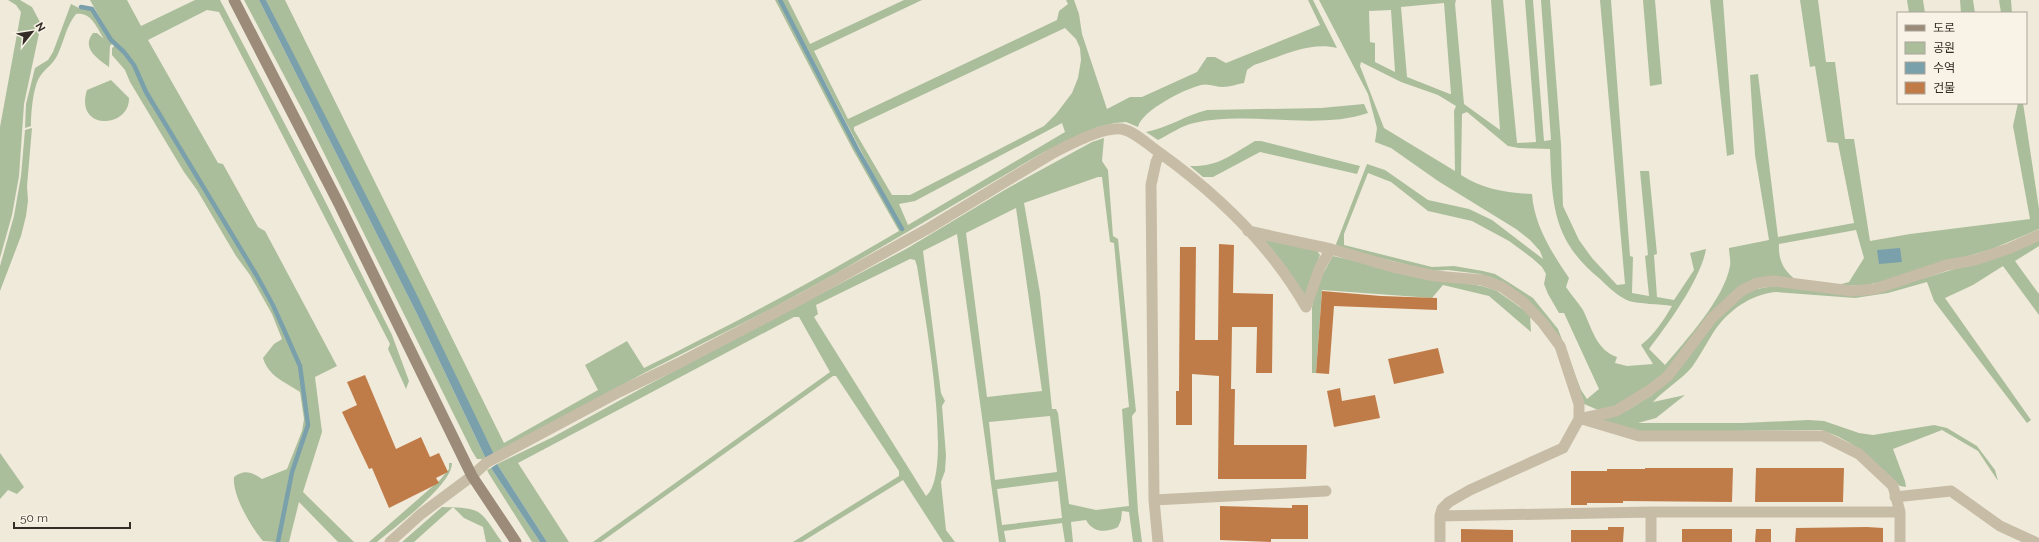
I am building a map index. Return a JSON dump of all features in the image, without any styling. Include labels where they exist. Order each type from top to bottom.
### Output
[{"type":"main road","points":[[234,0],[339,204],[472,476],[516,542]]},
{"type":"street","points":[[390,542],[421,514],[472,476],[486,463],[619,392],[724,340],[885,253],[1053,153],[1113,129],[1122,129],[1138,137],[1172,161],[1227,207],[1276,263],[1306,307],[1320,267],[1331,249]]},
{"type":"street","points":[[1158,542],[1154,500],[1151,185],[1156,162],[1160,153]]},
{"type":"street","points":[[1248,231],[1331,249],[1392,267],[1434,276],[1482,280],[1502,287],[1523,302],[1542,322],[1560,346],[1579,404],[1579,419],[1563,448],[1470,490],[1449,502],[1442,509],[1440,516],[1440,542]]},
{"type":"street","points":[[1579,419],[1616,411],[1650,390],[1668,376],[1721,310],[1741,291],[1757,283],[1774,281],[1852,291],[1875,289],[1947,266],[1975,260],[2008,249],[2039,235]]},
{"type":"street","points":[[1579,419],[1639,436],[1822,436],[1859,454],[1893,486],[1900,512],[1900,542]]},
{"type":"street","points":[[1154,500],[1326,491]]},
{"type":"street","points":[[1895,497],[1951,491],[2000,526],[2036,542]]},
{"type":"street","points":[[1440,516],[1651,512],[1900,512]]},
{"type":"street","points":[[1651,512],[1651,542]]},
{"type":"green space","points":[[8,0],[20,0],[32,7],[41,24],[24,104],[19,176],[12,215],[0,258],[0,127],[21,12],[16,5]]},
{"type":"green space","points":[[90,0],[127,0],[141,26],[195,0],[220,0],[323,197],[392,335],[409,381],[406,389],[388,349],[390,344],[219,12],[207,10],[148,40],[218,163],[223,164],[258,227],[265,231],[337,366],[315,377],[322,432],[303,492],[354,542],[338,542],[299,502],[289,542],[280,542],[293,472],[309,425],[301,366],[275,304],[147,91],[135,65],[125,51],[112,39]]},
{"type":"green space","points":[[244,0],[259,0],[417,314],[486,459],[477,459],[472,451],[305,115]]},
{"type":"green space","points":[[266,0],[285,0],[504,443],[598,390],[585,365],[627,341],[644,368],[773,302],[899,231],[853,150],[775,0],[779,0],[856,149],[903,231],[782,0],[788,0],[810,44],[904,0],[922,0],[814,51],[848,119],[1057,20],[1059,11],[1068,4],[1066,0],[1074,0],[1079,14],[1082,34],[1107,109],[1130,97],[1142,97],[1197,72],[1207,57],[1215,57],[1226,63],[1320,25],[1308,0],[1313,0],[1337,48],[1327,46],[1306,48],[1254,65],[1247,70],[1244,83],[1228,87],[1204,85],[1194,87],[1155,107],[1141,120],[1138,127],[1126,122],[1098,127],[1044,152],[837,273],[773,308],[646,372],[494,454]],"holes":[[[1065,28],[1076,39],[1080,48],[1081,60],[1078,78],[1072,93],[1056,114],[1044,126],[910,195],[892,195],[854,130],[854,127]],[[1062,123],[1065,132],[908,225],[899,204],[915,201]]]},
{"type":"green space","points":[[1319,0],[1456,0],[1455,4],[1464,104],[1500,130],[1491,0],[1503,0],[1517,143],[1536,142],[1525,0],[1533,0],[1544,141],[1551,140],[1541,0],[1550,0],[1561,144],[1563,206],[1579,240],[1592,258],[1617,285],[1625,284],[1600,0],[1611,0],[1630,256],[1633,257],[1632,293],[1649,296],[1645,256],[1648,255],[1640,171],[1649,171],[1657,254],[1654,255],[1657,297],[1674,300],[1694,270],[1690,253],[1706,249],[1698,274],[1691,287],[1683,301],[1649,349],[1665,365],[1703,318],[1720,292],[1730,266],[1729,248],[1769,240],[1755,155],[1750,75],[1758,74],[1778,237],[1854,223],[1838,143],[1827,142],[1815,66],[1810,67],[1800,0],[1818,0],[1826,62],[1835,62],[1845,139],[1854,139],[1870,241],[1910,234],[2030,219],[2013,126],[2018,104],[2023,104],[2039,209],[2039,229],[1992,249],[1881,282],[1866,285],[1834,286],[1849,282],[1864,258],[1856,230],[1779,244],[1783,265],[1788,273],[1796,280],[1756,279],[1656,382],[1627,403],[1598,410],[1582,403],[1565,357],[1508,286],[1493,278],[1480,274],[1448,270],[1432,271],[1337,247],[1336,244],[1367,164],[1385,170],[1428,200],[1469,209],[1492,220],[1543,259],[1540,251],[1530,240],[1516,229],[1438,181],[1391,148],[1375,142],[1377,128],[1368,94]],"holes":[[[1444,3],[1451,94],[1407,77],[1401,7]],[[1391,10],[1395,72],[1375,62],[1375,43],[1370,42],[1369,11]],[[1361,62],[1401,82],[1438,95],[1456,106],[1454,111],[1455,171],[1384,128],[1360,66]],[[1467,112],[1508,146],[1519,148],[1550,149],[1554,205],[1564,236],[1573,251],[1584,265],[1606,285],[1625,299],[1638,303],[1672,306],[1655,332],[1641,345],[1653,364],[1627,366],[1615,363],[1617,357],[1610,354],[1599,344],[1583,310],[1566,287],[1569,278],[1550,249],[1540,228],[1533,205],[1532,194],[1513,193],[1486,187],[1461,175],[1462,114]],[[1368,173],[1391,182],[1428,211],[1472,221],[1509,241],[1542,267],[1546,274],[1544,284],[1548,294],[1559,313],[1564,313],[1599,389],[1587,399],[1581,390],[1558,329],[1533,298],[1495,274],[1454,266],[1432,267],[1344,245],[1344,234]]]},
{"type":"green space","points":[[1643,0],[1655,0],[1662,84],[1650,86]]},
{"type":"green space","points":[[1710,0],[1723,0],[1734,154],[1727,156]]},
{"type":"green space","points":[[1907,0],[1923,0],[1925,12],[1909,12]]},
{"type":"green space","points":[[1960,0],[1973,0],[1975,12],[1961,12]]},
{"type":"green space","points":[[1999,0],[2011,0],[2012,12],[2001,12]]},
{"type":"green space","points":[[71,4],[81,9],[92,10],[106,36],[113,43],[110,46],[109,67],[92,52],[90,48],[90,38],[93,33],[97,33],[104,39],[96,25],[86,15],[76,14],[67,29],[55,59],[38,79],[33,99],[31,126],[25,128],[26,104],[35,68],[48,60],[53,52]]},
{"type":"green space","points":[[116,45],[133,66],[145,92],[256,276],[272,305],[299,366],[307,425],[290,472],[277,542],[263,541],[253,528],[236,493],[234,477],[241,473],[248,472],[262,479],[287,469],[302,431],[304,419],[300,392],[278,378],[269,370],[263,358],[274,344],[282,339],[272,314],[250,275],[236,256],[197,190],[184,172],[130,82],[125,70],[112,55],[112,48]]},
{"type":"green space","points":[[111,80],[129,98],[127,108],[121,116],[113,120],[104,121],[95,119],[88,113],[85,103],[87,90]]},
{"type":"green space","points":[[1364,104],[1368,113],[1348,118],[1304,121],[1237,118],[1215,120],[1189,124],[1158,140],[1146,132],[1162,128],[1207,110],[1321,108]]},
{"type":"green space","points":[[32,128],[26,216],[21,236],[0,291],[0,266],[14,216],[21,176],[25,130]]},
{"type":"green space","points":[[1104,138],[1102,161],[1108,170],[1113,236],[1118,239],[1136,411],[1132,416],[1138,511],[1142,542],[1133,542],[1129,512],[1122,511],[1121,520],[1118,527],[1109,530],[1096,530],[1086,520],[1071,522],[1073,542],[1065,542],[1062,523],[1004,531],[1006,542],[999,542],[957,234],[923,251],[941,393],[945,401],[942,406],[946,455],[945,471],[941,482],[946,530],[955,542],[943,542],[903,480],[802,542],[793,542],[899,476],[899,471],[836,376],[833,376],[601,542],[593,542],[830,372],[799,317],[794,317],[518,463],[569,542],[547,542],[497,464],[553,437],[644,387],[906,249],[1008,188],[1092,142]],"holes":[[[1098,177],[1102,177],[1110,242],[1114,243],[1129,407],[1122,409],[1129,506],[1096,510],[1069,504],[1058,413],[1056,409],[1052,409],[1040,293],[1024,203]],[[1016,208],[1042,391],[987,397],[966,233]],[[910,259],[915,260],[925,315],[935,387],[937,423],[938,456],[934,481],[926,496],[814,317],[818,314],[816,305]],[[1050,416],[1057,472],[995,480],[989,422]],[[1058,481],[1062,518],[1002,525],[997,489]]]},
{"type":"green space","points":[[1255,141],[1261,141],[1360,166],[1357,174],[1260,152],[1213,177],[1203,177],[1190,166],[1200,166],[1217,162]]},
{"type":"green space","points":[[1259,236],[1317,251],[1320,255],[1305,298]]},
{"type":"green space","points":[[2039,238],[2039,246],[2015,261],[2039,294],[2039,315],[2003,266],[1973,285],[1945,298],[2031,420],[2027,423],[1934,301],[1927,282],[1888,293],[1855,298],[1776,292],[1767,293],[1749,300],[1732,311],[1725,318],[1713,333],[1692,367],[1653,402],[1685,395],[1656,418],[1638,423],[1743,423],[1808,420],[1824,421],[1859,433],[1873,435],[1934,425],[1947,428],[1977,446],[1995,470],[1998,481],[1978,451],[1942,430],[1893,449],[1906,487],[1900,486],[1873,460],[1855,446],[1821,430],[1637,432],[1595,422],[1628,410],[1652,395],[1717,316],[1751,290],[1779,285],[1851,295],[1928,277],[1988,259]]},
{"type":"green space","points":[[1333,256],[1437,279],[1482,286],[1497,291],[1530,316],[1531,332],[1489,296],[1443,285],[1432,298],[1322,290],[1316,373],[1312,373],[1312,307],[1317,284]]},
{"type":"green space","points":[[0,453],[24,487],[17,494],[8,490],[0,499]]},
{"type":"green space","points":[[449,463],[452,463],[450,472],[433,494],[377,542],[369,542],[440,480],[449,469]]},
{"type":"green space","points":[[491,468],[540,542],[532,542],[489,474],[487,470]]},
{"type":"green space","points":[[442,507],[453,507],[414,542],[402,542]]},
{"type":"green space","points":[[453,507],[465,508],[479,512],[489,523],[502,542],[486,542],[483,527],[464,518]]},
{"type":"water","points":[[259,0],[266,0],[415,291],[494,454],[486,459],[417,314]]},
{"type":"water","points":[[1900,248],[1902,262],[1879,264],[1877,250]]},
{"type":"water","points":[[497,464],[547,542],[540,542],[491,468]]},
{"type":"building","points":[[1219,244],[1234,245],[1233,293],[1273,294],[1272,373],[1256,373],[1257,327],[1232,327],[1231,389],[1235,389],[1234,445],[1307,445],[1306,479],[1218,479],[1219,376],[1192,374],[1192,425],[1176,425],[1176,391],[1179,391],[1180,247],[1196,247],[1195,340],[1218,340]]},
{"type":"building","points":[[1322,291],[1381,296],[1437,298],[1437,310],[1334,306],[1329,374],[1316,373]]},
{"type":"building","points":[[1438,348],[1444,373],[1394,384],[1388,359]]},
{"type":"building","points":[[365,375],[396,449],[421,437],[430,457],[439,453],[448,472],[436,478],[439,483],[389,508],[372,468],[369,469],[342,412],[357,405],[347,382]]},
{"type":"building","points":[[1340,388],[1342,401],[1375,395],[1380,418],[1334,427],[1327,391]]},
{"type":"building","points":[[1733,468],[1732,502],[1623,501],[1623,503],[1587,503],[1587,505],[1571,505],[1571,471],[1607,471],[1607,469]]},
{"type":"building","points":[[1756,468],[1844,468],[1843,502],[1755,502]]},
{"type":"building","points":[[1292,505],[1308,505],[1308,539],[1271,539],[1271,542],[1220,540],[1220,506],[1292,508]]},
{"type":"building","points":[[1608,527],[1624,527],[1623,542],[1571,542],[1571,530],[1608,530]]},
{"type":"building","points":[[1796,528],[1883,528],[1883,542],[1795,542]]},
{"type":"building","points":[[1461,529],[1513,530],[1513,542],[1461,542]]},
{"type":"building","points":[[1682,529],[1732,529],[1732,542],[1682,542]]},
{"type":"building","points":[[1756,529],[1771,529],[1771,542],[1755,542]]},
{"type":"waterway","points":[[780,0],[857,149],[902,229]]},
{"type":"waterway","points":[[81,7],[92,9],[111,40],[124,52],[134,65],[146,92],[273,305],[300,366],[308,425],[292,472],[278,542]]}]
